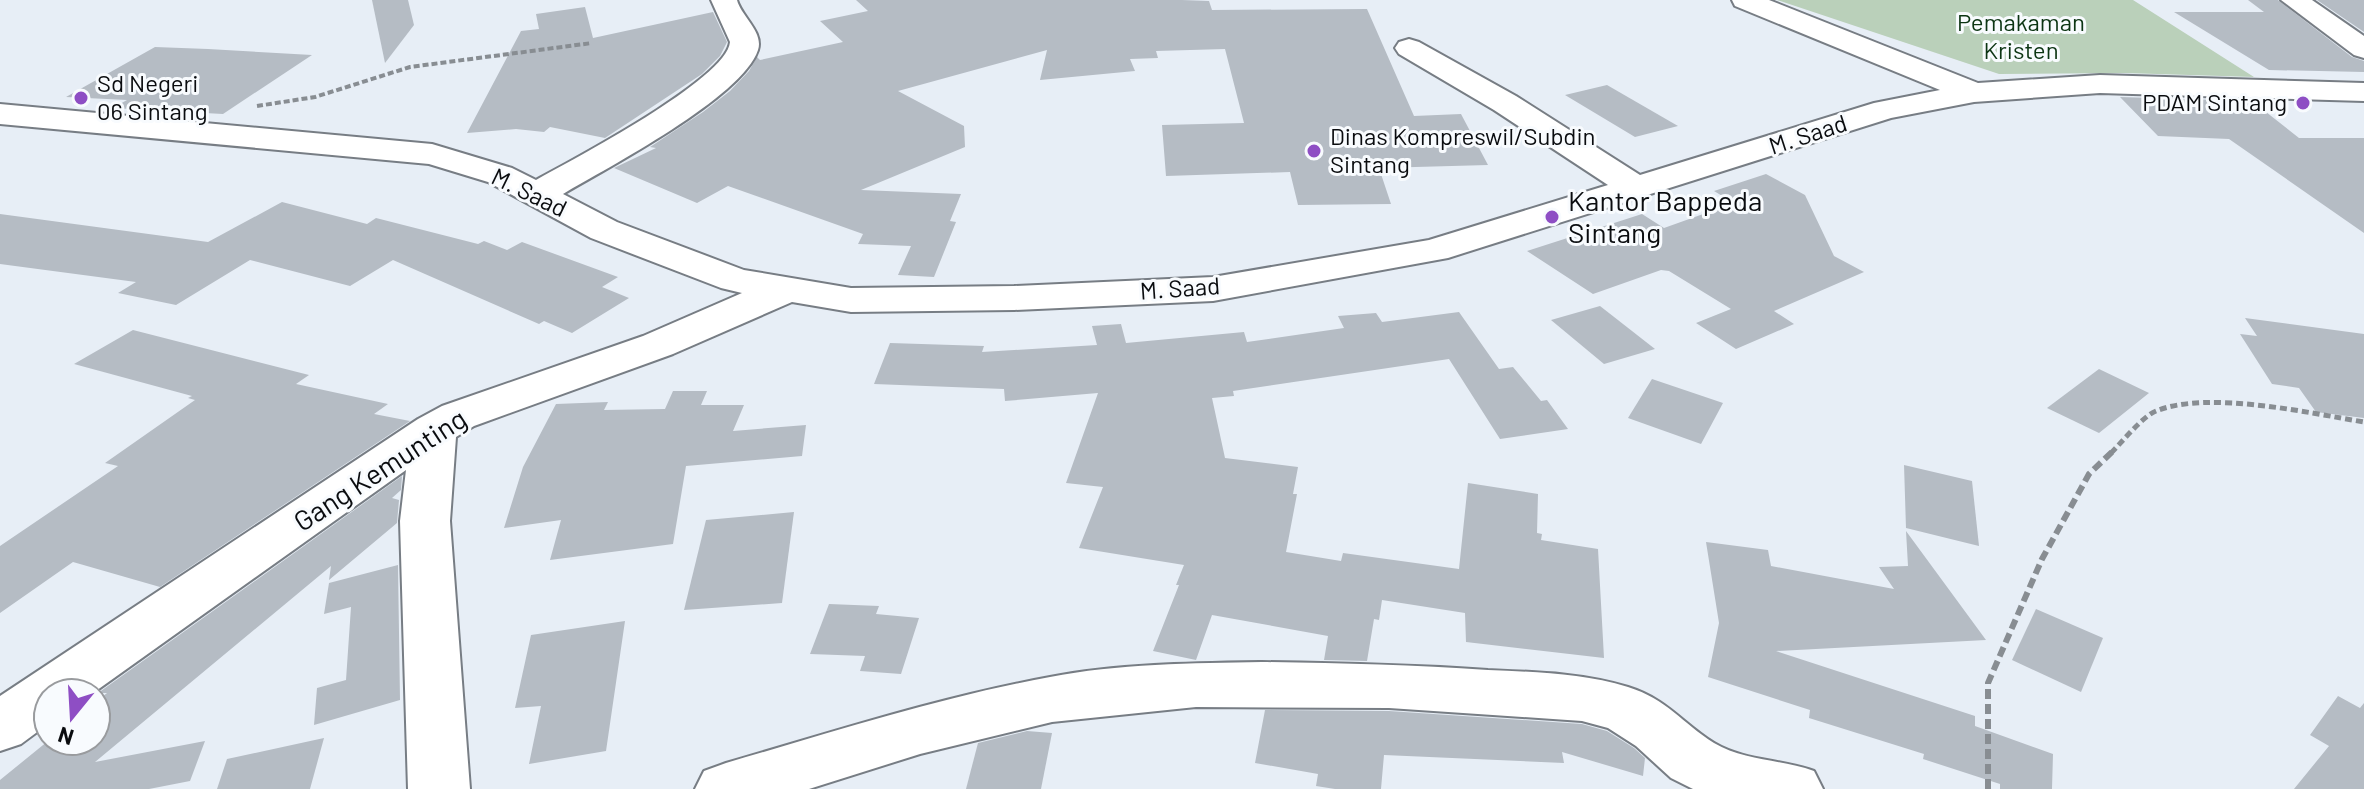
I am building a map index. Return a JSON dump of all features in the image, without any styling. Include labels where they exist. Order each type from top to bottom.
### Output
[{"type":"street","points":[[535,195],[688,103],[731,70],[744,49],[743,32],[725,7],[724,0]]},
{"type":"street","points":[[1745,0],[1974,93]]},
{"type":"street","points":[[2294,0],[2364,49]]},
{"type":"street","points":[[1409,48],[1505,103],[1638,189]]},
{"type":"street","name":"M. Saad","points":[[0,114],[432,154],[500,175],[604,230],[735,280],[851,300],[1014,298],[1213,289],[1435,250],[1885,110],[1974,93],[2100,84],[2364,92]]},
{"type":"street","points":[[2325,92],[2364,116]]},
{"type":"street","name":"Gang Kemunting","points":[[74,677],[434,429],[502,399],[658,345],[786,290]]},
{"type":"street","points":[[434,429],[425,521],[439,789]]},
{"type":"street","points":[[726,789],[920,730],[1052,699],[1196,685],[1262,684],[1389,686],[1582,698],[1625,709],[1657,729],[1692,760],[1733,780],[1792,789]]},
{"type":"street","name":"Gang Kemunting","points":[[0,727],[32,705]]},
{"type":"path","points":[[203,132],[239,111],[315,97],[410,67],[592,43]]},
{"type":"path","points":[[1988,789],[1988,683],[2042,559],[2089,474],[2154,411],[2200,403],[2260,406],[2364,422]]},
{"type":"green space","name":"Pemakaman Kristen","points":[[1777,0],[2133,0],[2254,77],[2125,73],[1999,74]]},
{"type":"building","points":[[372,0],[408,0],[414,25],[385,63]]},
{"type":"building","points":[[856,0],[1182,0],[1209,1],[1212,10],[1367,9],[1414,116],[1461,114],[1488,165],[1379,168],[1391,204],[1298,205],[1290,172],[1166,176],[1162,125],[1244,123],[1225,49],[1156,51],[1158,58],[1130,59],[1135,71],[1040,80],[1047,50],[898,91],[964,126],[965,147],[861,190],[961,194],[950,221],[956,222],[934,277],[898,275],[911,246],[858,244],[863,234],[728,186],[697,203],[614,168],[656,148],[650,147],[703,112],[730,91],[749,71],[757,57],[760,60],[843,42],[820,21],[868,11]]},
{"type":"building","points":[[2248,0],[2278,0],[2352,57],[2364,61],[2364,72],[2269,70],[2174,12],[2264,12]]},
{"type":"building","points":[[2317,0],[2364,0],[2364,32]]},
{"type":"building","points":[[585,7],[593,38],[713,12],[727,42],[720,56],[702,74],[605,138],[550,127],[544,132],[516,129],[467,133],[521,31],[539,29],[536,14]]},
{"type":"building","points":[[155,47],[312,55],[223,114],[113,108],[127,100],[66,97]]},
{"type":"building","points":[[1607,85],[1678,126],[1635,137],[1565,95]]},
{"type":"building","points":[[2120,97],[2252,101],[2299,138],[2364,138],[2364,233],[2229,139],[2158,136]]},
{"type":"building","points":[[1766,174],[1805,195],[1834,256],[1864,272],[1774,311],[1794,324],[1736,349],[1696,323],[1731,309],[1669,271],[1661,270],[1593,294],[1527,251],[1642,214],[1664,228],[1734,203],[1714,191]]},
{"type":"building","points":[[282,202],[367,224],[376,218],[478,244],[484,241],[507,250],[522,242],[618,277],[602,287],[629,298],[572,333],[544,321],[539,324],[393,260],[350,286],[250,260],[176,305],[118,293],[136,282],[0,264],[0,214],[208,242]]},
{"type":"building","points":[[1600,306],[1655,349],[1604,364],[1551,320]]},
{"type":"building","points":[[1459,312],[1499,369],[1513,367],[1541,401],[1547,400],[1568,429],[1500,439],[1449,359],[1233,391],[1234,396],[1212,398],[1225,458],[1298,467],[1293,494],[1297,494],[1286,552],[1341,561],[1343,553],[1459,569],[1468,483],[1538,494],[1537,533],[1542,534],[1541,540],[1598,549],[1604,658],[1466,642],[1465,613],[1382,600],[1379,620],[1374,619],[1367,661],[1324,660],[1328,636],[1212,615],[1196,660],[1153,651],[1184,565],[1079,548],[1103,487],[1066,483],[1098,393],[1005,401],[1004,389],[874,384],[890,343],[984,346],[982,352],[1097,345],[1092,326],[1121,324],[1126,343],[1244,332],[1247,342],[1344,328],[1338,316],[1376,313],[1382,322]]},
{"type":"building","points":[[2245,318],[2364,334],[2364,418],[2316,412],[2299,388],[2272,384],[2240,334],[2257,336]]},
{"type":"building","points":[[133,330],[309,375],[296,384],[388,404],[374,414],[410,421],[160,587],[73,562],[0,613],[0,546],[118,466],[105,463],[195,400],[188,398],[192,396],[74,364]]},
{"type":"building","points":[[2099,369],[2149,393],[2099,433],[2047,408]]},
{"type":"building","points":[[1652,379],[1723,403],[1701,444],[1628,418]]},
{"type":"building","points":[[673,391],[707,391],[701,405],[744,405],[733,431],[806,425],[802,456],[686,466],[673,544],[550,560],[561,520],[504,528],[523,467],[556,404],[608,402],[604,410],[665,409]]},
{"type":"building","points":[[1904,465],[1972,481],[1979,546],[1906,528]]},
{"type":"building","points":[[402,476],[401,490],[392,498],[399,500],[397,523],[329,580],[331,566],[112,748],[112,683]]},
{"type":"building","points":[[794,512],[782,603],[684,610],[706,520]]},
{"type":"building","points":[[1906,531],[1986,640],[1776,651],[1975,716],[1975,726],[2053,754],[2052,789],[2000,789],[2000,784],[1923,759],[1924,754],[1809,718],[1810,710],[1708,677],[1719,623],[1706,542],[1768,550],[1771,566],[1894,589],[1879,567],[1908,566]]},
{"type":"building","points":[[398,565],[400,700],[314,725],[317,688],[346,680],[351,607],[324,614],[329,583]]},
{"type":"building","points":[[829,604],[879,606],[876,614],[919,618],[901,674],[860,671],[865,656],[810,654]]},
{"type":"building","points":[[2036,609],[2103,638],[2081,692],[2012,660]]},
{"type":"building","points":[[625,621],[606,751],[529,764],[541,706],[515,708],[531,635]]},
{"type":"building","points":[[2338,696],[2360,708],[2364,703],[2364,789],[2294,789],[2329,746],[2310,735]]},
{"type":"building","points":[[1265,710],[1389,711],[1582,724],[1607,731],[1634,748],[1645,758],[1643,776],[1562,752],[1564,763],[1384,755],[1381,789],[1316,786],[1318,774],[1255,763]]},
{"type":"building","points":[[1027,731],[1052,733],[1041,789],[966,789],[978,743]]},
{"type":"building","points":[[324,738],[310,789],[217,789],[227,759]]},
{"type":"building","points":[[205,741],[190,781],[149,789],[0,789],[0,780],[32,754],[32,757],[101,757],[95,762]]},
{"type":"place","name":"Sd Negeri 06 Sintang","points":[[81,98]]},
{"type":"place","name":"PDAM Sintang","points":[[2303,103]]},
{"type":"place","name":"Dinas Kompreswil/Subdin Sintang","points":[[1314,151]]},
{"type":"place","name":"Kantor Bappeda Sintang","points":[[1552,217]]}]
